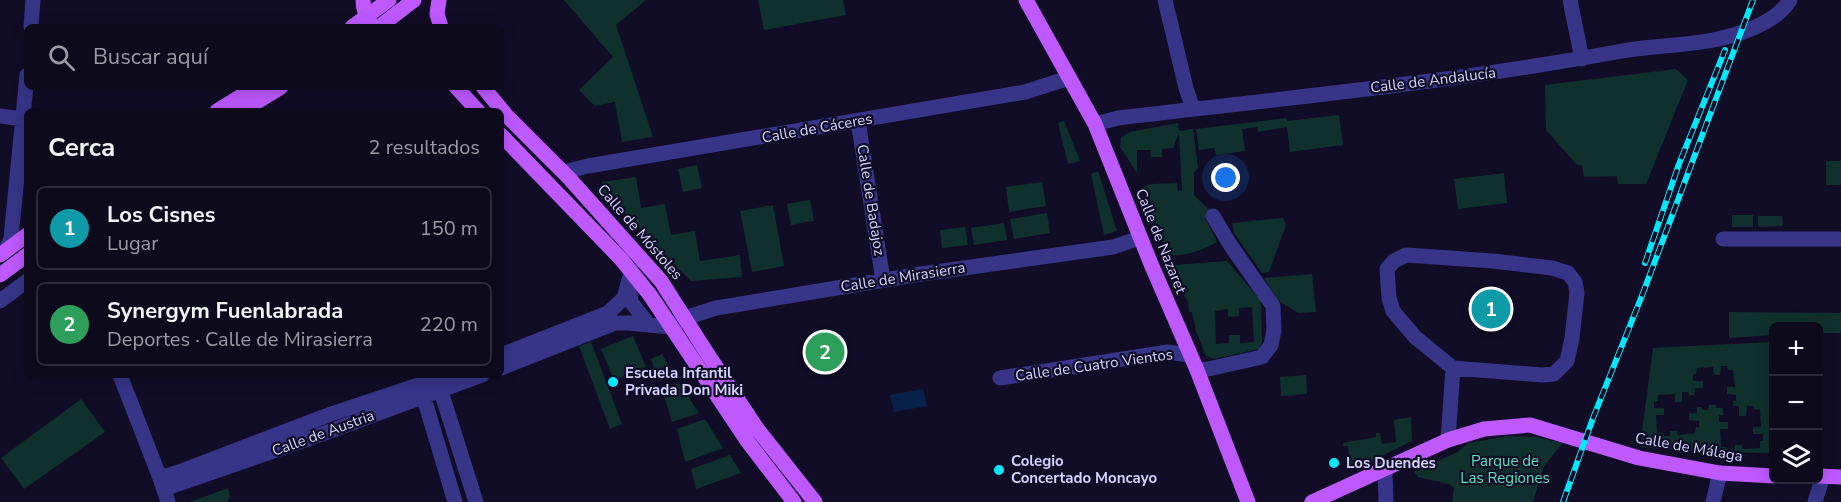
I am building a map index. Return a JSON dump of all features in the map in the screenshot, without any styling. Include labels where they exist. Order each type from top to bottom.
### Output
[{"type":"main road","points":[[363,0],[370,22]]},
{"type":"main road","points":[[370,22],[389,0]]},
{"type":"main road","points":[[383,24],[414,0]]},
{"type":"main road","name":"Calle de Nazaret","points":[[1026,0],[1095,124],[1140,238],[1197,370],[1248,502]]},
{"type":"main road","points":[[222,108],[251,90]]},
{"type":"main road","points":[[247,108],[278,90]]},
{"type":"main road","points":[[459,90],[475,108]]},
{"type":"main road","name":"Calle de Móstoles","points":[[485,90],[500,108]]},
{"type":"main road","name":"Calle de Móstoles","points":[[504,113],[564,172],[661,281],[758,429],[815,502]]},
{"type":"main road","points":[[504,138],[588,224],[630,279],[650,295],[748,442],[794,502]]},
{"type":"main road","points":[[2,254],[24,237]]},
{"type":"main road","points":[[0,275],[24,257]]},
{"type":"main road","name":"Calle de Málaga","points":[[1312,502],[1448,440],[1484,429],[1530,425],[1639,458],[1720,473],[1769,476]]},
{"type":"main road","points":[[1823,476],[1841,477]]},
{"type":"street","points":[[31,24],[33,0]]},
{"type":"street","points":[[1165,0],[1193,109]]},
{"type":"street","points":[[1570,0],[1582,59]]},
{"type":"street","name":"Calle de Andalucía","points":[[1095,124],[1118,118],[1439,79],[1724,37],[1751,29],[1785,9],[1790,0]]},
{"type":"street","name":"Calle de Cáceres","points":[[564,172],[1024,92],[1069,78]]},
{"type":"street","points":[[2,254],[11,238],[26,90]]},
{"type":"street","points":[[261,108],[280,90]]},
{"type":"street","points":[[0,116],[23,119]]},
{"type":"street","points":[[23,119],[24,161]]},
{"type":"street","name":"Calle de Badajoz","points":[[858,121],[883,280]]},
{"type":"street","points":[[1197,370],[1262,357],[1271,345],[1274,330],[1273,306],[1213,216]]},
{"type":"street","name":"Calle de Mirasierra","points":[[670,327],[685,318],[716,308],[883,280],[1113,247],[1140,238]]},
{"type":"street","points":[[1723,239],[1841,239]]},
{"type":"street","points":[[1406,255],[1493,261],[1552,268],[1568,273],[1575,282],[1576,293],[1568,361],[1554,374],[1453,368],[1415,337],[1394,310],[1389,298],[1388,269],[1395,261],[1406,255]]},
{"type":"street","points":[[630,279],[631,302],[649,325]]},
{"type":"street","points":[[504,354],[608,313],[624,298],[630,279]]},
{"type":"street","points":[[0,301],[24,283]]},
{"type":"street","points":[[504,367],[615,323],[670,327]]},
{"type":"street","name":"Calle de Cuatro Vientos","points":[[1000,378],[1168,352],[1189,354]]},
{"type":"street","points":[[1448,440],[1453,368]]},
{"type":"street","points":[[121,378],[164,490]]},
{"type":"street","name":"Calle de Austria","points":[[164,490],[442,382],[465,378]]},
{"type":"street","points":[[442,382],[476,502]]},
{"type":"street","points":[[422,391],[455,502]]},
{"type":"street","points":[[1385,470],[1386,502]]},
{"type":"street","points":[[1713,502],[1720,473]]},
{"type":"street","points":[[1815,502],[1818,484]]},
{"type":"green space","points":[[564,0],[646,0],[616,25],[653,137],[622,142],[615,102],[595,106],[579,90],[613,57]]},
{"type":"green space","points":[[758,0],[843,0],[846,15],[764,30]]},
{"type":"green space","points":[[1676,69],[1688,80],[1646,184],[1618,184],[1617,176],[1584,177],[1582,166],[1576,164],[1546,130],[1545,85]]},
{"type":"green space","points":[[1339,115],[1343,145],[1290,152],[1287,127],[1258,132],[1257,127],[1242,129],[1245,151],[1216,155],[1214,148],[1199,150],[1196,129],[1286,118],[1287,121]]},
{"type":"green space","points":[[1064,121],[1080,161],[1068,164],[1058,123]]},
{"type":"green space","points":[[1178,123],[1179,131],[1193,129],[1198,168],[1194,172],[1194,195],[1208,209],[1205,218],[1217,242],[1193,252],[1173,255],[1167,254],[1142,187],[1152,184],[1177,183],[1178,191],[1182,190],[1179,133],[1173,148],[1162,149],[1162,157],[1151,157],[1150,150],[1137,150],[1137,173],[1120,147],[1121,137],[1130,132]]},
{"type":"green space","points":[[1826,161],[1841,161],[1841,185],[1826,185]]},
{"type":"green space","points":[[697,165],[702,188],[683,192],[678,169]]},
{"type":"green space","points":[[1098,171],[1117,231],[1104,235],[1091,174]]},
{"type":"green space","points":[[1504,173],[1507,203],[1458,209],[1454,179]]},
{"type":"green space","points":[[636,177],[641,208],[665,204],[671,235],[695,231],[700,261],[740,255],[742,277],[691,281],[603,192],[602,182]]},
{"type":"green space","points":[[1042,182],[1046,206],[1009,212],[1006,187]]},
{"type":"green space","points":[[810,200],[814,221],[791,225],[787,204]]},
{"type":"green space","points":[[773,205],[784,266],[752,272],[740,211]]},
{"type":"green space","points":[[1047,213],[1050,233],[1014,239],[1010,219]]},
{"type":"green space","points":[[1732,215],[1753,215],[1753,227],[1732,227]]},
{"type":"green space","points":[[1758,216],[1782,216],[1783,226],[1758,227]]},
{"type":"green space","points":[[1283,218],[1286,225],[1269,272],[1262,273],[1234,233],[1232,223]]},
{"type":"green space","points":[[1004,223],[1007,240],[974,245],[971,228]]},
{"type":"green space","points":[[965,227],[968,245],[942,248],[940,230]]},
{"type":"green space","points":[[1227,261],[1261,301],[1262,342],[1259,349],[1214,359],[1206,356],[1196,331],[1192,312],[1189,312],[1188,302],[1170,274],[1174,265]],"holes":[[[1252,307],[1254,342],[1240,343],[1240,335],[1229,335],[1229,343],[1216,344],[1215,311],[1228,309],[1228,317],[1239,316],[1239,308]]]},
{"type":"green space","points":[[1312,274],[1316,312],[1298,313],[1277,300],[1264,278]]},
{"type":"green space","points":[[1729,312],[1841,313],[1841,333],[1823,333],[1823,322],[1769,322],[1769,335],[1729,338]]},
{"type":"green space","points":[[633,336],[646,367],[614,380],[601,349]]},
{"type":"green space","points":[[591,342],[622,424],[610,429],[579,346]]},
{"type":"green space","points":[[1769,342],[1769,453],[1699,452],[1640,447],[1653,348]],"holes":[[[1721,366],[1727,366],[1728,370],[1733,370],[1735,387],[1727,387],[1727,394],[1736,395],[1733,406],[1739,406],[1739,416],[1746,416],[1747,406],[1760,410],[1761,427],[1753,427],[1753,434],[1763,434],[1760,448],[1742,449],[1742,445],[1735,445],[1734,450],[1728,450],[1727,447],[1721,447],[1720,429],[1728,429],[1728,422],[1719,422],[1719,415],[1723,415],[1723,408],[1716,408],[1716,405],[1709,405],[1708,410],[1697,407],[1697,413],[1689,413],[1689,420],[1699,421],[1699,427],[1696,427],[1695,433],[1678,435],[1677,431],[1670,431],[1670,436],[1657,433],[1656,415],[1664,415],[1664,408],[1654,408],[1658,395],[1675,394],[1675,402],[1682,402],[1682,392],[1694,395],[1695,388],[1703,388],[1703,381],[1693,381],[1693,374],[1696,374],[1697,368],[1713,367],[1714,375],[1720,375]]]},
{"type":"green space","points":[[662,354],[674,375],[659,381],[651,359]]},
{"type":"green space","points":[[1306,375],[1307,394],[1281,396],[1280,377]]},
{"type":"green space","points":[[679,383],[699,413],[672,422],[662,389]]},
{"type":"green space","points":[[81,399],[105,432],[24,489],[1,458]]},
{"type":"green space","points":[[1411,417],[1412,441],[1351,471],[1348,446],[1343,446],[1343,443],[1376,437],[1376,433],[1380,433],[1382,444],[1396,442],[1394,420]]},
{"type":"green space","points":[[705,419],[723,448],[685,462],[677,429]]},
{"type":"green space","name":"Parque de Las Regiones","points":[[1508,436],[1536,437],[1563,443],[1544,466],[1533,502],[1452,502],[1454,488],[1449,484],[1418,477],[1414,471],[1456,453],[1469,443]]},
{"type":"green space","points":[[730,455],[741,473],[696,489],[691,469]]},
{"type":"green space","points":[[228,488],[230,496],[227,502],[190,502]]},
{"type":"water","points":[[923,389],[927,406],[894,412],[890,395]]},
{"type":"railway","points":[[1563,502],[1753,0]]},
{"type":"railway","points":[[1645,263],[1679,164],[1725,50]]},
{"type":"place","name":"Los Cisnes","points":[[1491,309]]},
{"type":"place","name":"Synergym Fuenlabrada","points":[[825,352]]},
{"type":"place","name":"Escuela Infantil Privada Don Miki","points":[[613,382]]},
{"type":"place","name":"Los Duendes","points":[[1334,463]]},
{"type":"place","name":"Colegio Concertado Moncayo","points":[[999,470]]}]
